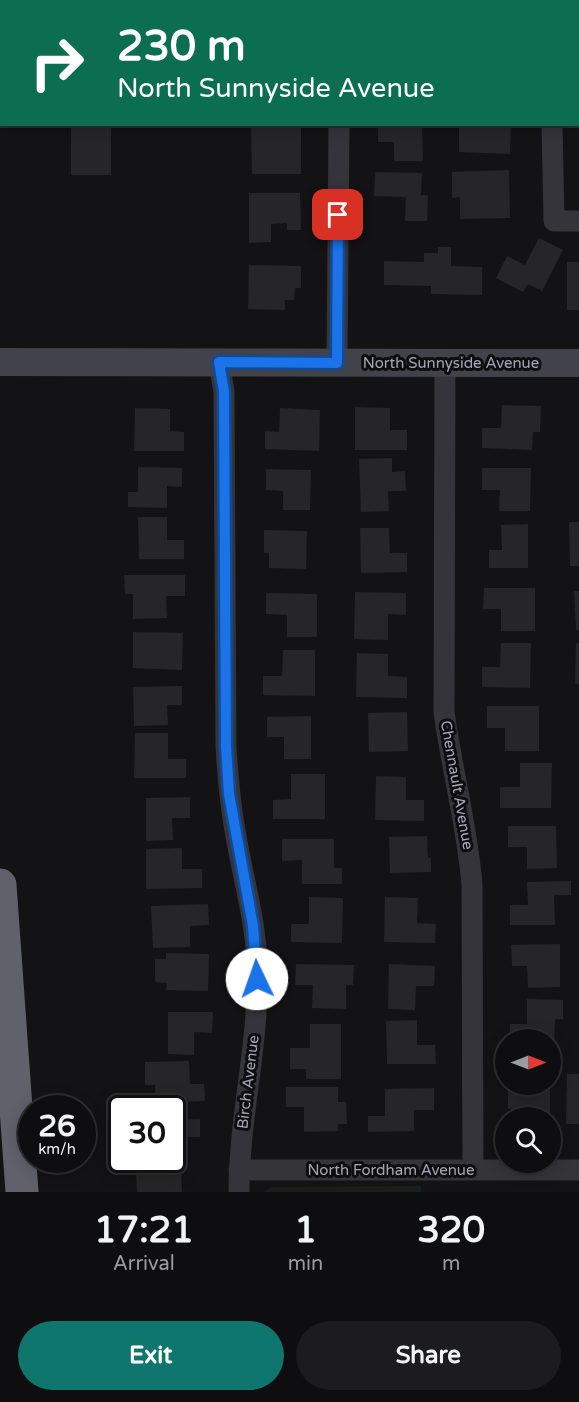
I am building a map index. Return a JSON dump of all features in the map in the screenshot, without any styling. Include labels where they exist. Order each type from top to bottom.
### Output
[{"type":"highway","points":[[0,885],[22,1192]]},
{"type":"highway","points":[[0,954],[2,1192]]},
{"type":"main road","name":"North Sunnyside Avenue","points":[[0,362],[579,363]]},
{"type":"street","points":[[337,363],[339,126]]},
{"type":"street","points":[[552,126],[554,221],[579,221]]},
{"type":"street","name":"Birch Avenue","points":[[219,362],[224,392],[225,735],[229,794],[253,926],[257,962],[254,1036],[241,1136],[239,1192]]},
{"type":"street","name":"Chennault Avenue","points":[[445,363],[444,712],[469,848],[472,884],[472,1170]]},
{"type":"street","name":"North Fordham Avenue","points":[[239,1170],[579,1170]]},
{"type":"shaded area","points":[[421,1186],[421,1192],[264,1192],[272,1187]]},
{"type":"building","points":[[71,126],[111,126],[111,175],[71,175]]},
{"type":"building","points":[[378,126],[422,126],[423,161],[394,161],[394,142],[378,142]]},
{"type":"building","points":[[459,126],[511,126],[510,154],[459,152]]},
{"type":"building","points":[[251,128],[301,128],[301,174],[252,174]]},
{"type":"building","points":[[509,170],[510,218],[460,219],[460,197],[452,198],[452,172]]},
{"type":"building","points":[[375,172],[422,173],[421,195],[428,195],[427,221],[405,221],[406,197],[374,196]]},
{"type":"building","points":[[249,193],[300,193],[301,230],[287,230],[287,223],[271,224],[271,242],[249,243]]},
{"type":"building","points":[[539,238],[563,250],[542,291],[528,284],[523,292],[496,278],[507,256],[525,265]]},
{"type":"building","points":[[438,247],[451,247],[451,266],[482,267],[482,295],[431,294],[431,286],[384,285],[384,261],[424,262],[424,253],[438,253]]},
{"type":"building","points":[[567,262],[579,262],[579,310],[567,310]]},
{"type":"building","points":[[249,265],[301,266],[301,288],[295,288],[294,300],[285,300],[285,310],[248,309]]},
{"type":"building","points":[[502,405],[541,406],[540,432],[533,432],[532,450],[482,448],[482,428],[501,428]]},
{"type":"building","points":[[355,407],[390,408],[390,430],[407,430],[407,450],[355,450]]},
{"type":"building","points":[[135,408],[170,409],[170,431],[184,432],[184,451],[134,451]]},
{"type":"building","points":[[280,408],[320,410],[319,451],[265,449],[265,431],[279,432]]},
{"type":"building","points":[[392,458],[392,472],[405,471],[406,491],[388,491],[389,511],[361,512],[359,459]]},
{"type":"building","points":[[138,467],[182,468],[182,487],[167,486],[167,508],[128,507],[128,492],[138,492]]},
{"type":"building","points":[[482,468],[531,468],[530,511],[499,511],[500,490],[482,490]]},
{"type":"building","points":[[266,469],[311,470],[310,510],[283,510],[283,491],[266,490]]},
{"type":"building","points":[[138,517],[167,517],[167,540],[184,540],[184,559],[139,559]]},
{"type":"building","points":[[569,522],[579,522],[579,566],[570,566]]},
{"type":"building","points":[[528,524],[528,568],[489,568],[489,550],[502,550],[501,525]]},
{"type":"building","points":[[360,528],[389,528],[390,553],[407,553],[407,572],[361,573]]},
{"type":"building","points":[[264,530],[307,531],[306,569],[269,568],[269,553],[264,553]]},
{"type":"building","points":[[124,575],[185,575],[185,596],[166,596],[167,618],[133,619],[133,594],[125,594]]},
{"type":"building","points":[[484,588],[535,588],[535,631],[501,631],[501,609],[483,609]]},
{"type":"building","points":[[574,591],[579,591],[579,630],[576,630]]},
{"type":"building","points":[[355,592],[406,593],[406,615],[388,614],[388,640],[354,639]]},
{"type":"building","points":[[266,593],[317,594],[317,637],[287,637],[287,615],[266,614]]},
{"type":"building","points":[[133,632],[183,633],[182,670],[133,668]]},
{"type":"building","points":[[501,643],[531,643],[530,688],[482,687],[482,667],[500,667]]},
{"type":"building","points":[[576,643],[579,643],[579,684],[575,684]]},
{"type":"building","points":[[283,650],[315,650],[315,696],[263,695],[263,676],[282,676]]},
{"type":"building","points":[[357,653],[388,654],[388,676],[407,677],[407,698],[356,697]]},
{"type":"building","points":[[182,686],[182,705],[167,705],[168,725],[134,726],[133,687]]},
{"type":"building","points":[[487,706],[539,706],[539,751],[505,751],[505,728],[487,728]]},
{"type":"building","points":[[407,712],[408,751],[369,752],[368,713]]},
{"type":"building","points":[[311,716],[311,759],[284,759],[284,737],[267,737],[267,717]]},
{"type":"building","points":[[135,733],[168,733],[168,759],[186,759],[186,778],[134,778]]},
{"type":"building","points":[[520,763],[552,763],[551,808],[500,808],[500,787],[520,787]]},
{"type":"building","points":[[291,774],[325,774],[325,819],[273,819],[273,800],[291,799]]},
{"type":"building","points":[[376,776],[406,777],[406,800],[424,800],[424,821],[375,820]]},
{"type":"building","points":[[190,797],[190,818],[172,818],[173,840],[146,841],[146,798]]},
{"type":"building","points":[[508,826],[556,826],[557,868],[527,869],[527,847],[508,847]]},
{"type":"building","points":[[427,836],[431,872],[390,873],[389,837]]},
{"type":"building","points":[[282,839],[334,839],[334,868],[342,868],[342,884],[302,884],[302,860],[282,861]]},
{"type":"building","points":[[182,848],[182,869],[202,869],[202,888],[146,889],[146,849]]},
{"type":"building","points":[[571,881],[571,895],[554,895],[555,925],[510,925],[510,905],[528,905],[527,882]]},
{"type":"building","points":[[309,897],[343,898],[342,943],[291,942],[291,924],[309,924]]},
{"type":"building","points":[[385,897],[418,898],[417,923],[436,924],[435,943],[384,942]]},
{"type":"building","points":[[208,904],[209,925],[190,926],[190,947],[153,948],[151,906]]},
{"type":"building","points":[[560,944],[560,987],[528,988],[527,966],[512,966],[511,945]]},
{"type":"building","points":[[166,953],[209,954],[208,991],[166,990],[167,983],[155,982],[155,959],[166,959]]},
{"type":"building","points":[[296,964],[354,965],[353,985],[346,985],[346,1009],[312,1008],[313,985],[295,985]]},
{"type":"building","points":[[389,964],[435,966],[434,986],[416,986],[415,1010],[388,1009]]},
{"type":"building","points":[[527,999],[563,1000],[563,1019],[555,1019],[555,1029],[510,1029],[510,1024],[527,1024]]},
{"type":"building","points":[[168,1012],[213,1012],[212,1033],[194,1032],[194,1055],[168,1054]]},
{"type":"building","points":[[417,1020],[417,1045],[435,1045],[436,1064],[387,1064],[386,1021]]},
{"type":"building","points":[[310,1024],[341,1024],[341,1079],[306,1079],[306,1069],[290,1069],[290,1048],[310,1048]]},
{"type":"building","points":[[189,1061],[190,1084],[204,1084],[205,1101],[186,1102],[186,1095],[155,1095],[155,1085],[145,1085],[145,1062]]},
{"type":"building","points":[[567,1074],[579,1074],[579,1124],[566,1124]]},
{"type":"building","points":[[286,1087],[338,1087],[338,1102],[346,1102],[347,1124],[338,1124],[338,1131],[304,1132],[304,1107],[286,1107]]},
{"type":"building","points":[[434,1088],[434,1110],[414,1110],[414,1131],[368,1132],[368,1116],[385,1116],[385,1089]]},
{"type":"building","points":[[508,1095],[550,1095],[550,1107],[508,1107]]},
{"type":"building","points":[[200,1119],[200,1137],[186,1137],[186,1120]]},
{"type":"building","points":[[136,1173],[181,1173],[182,1192],[137,1192]]},
{"type":"route","points":[[257,979],[253,926],[229,794],[226,747],[224,392],[219,362],[337,363],[338,215]]}]
